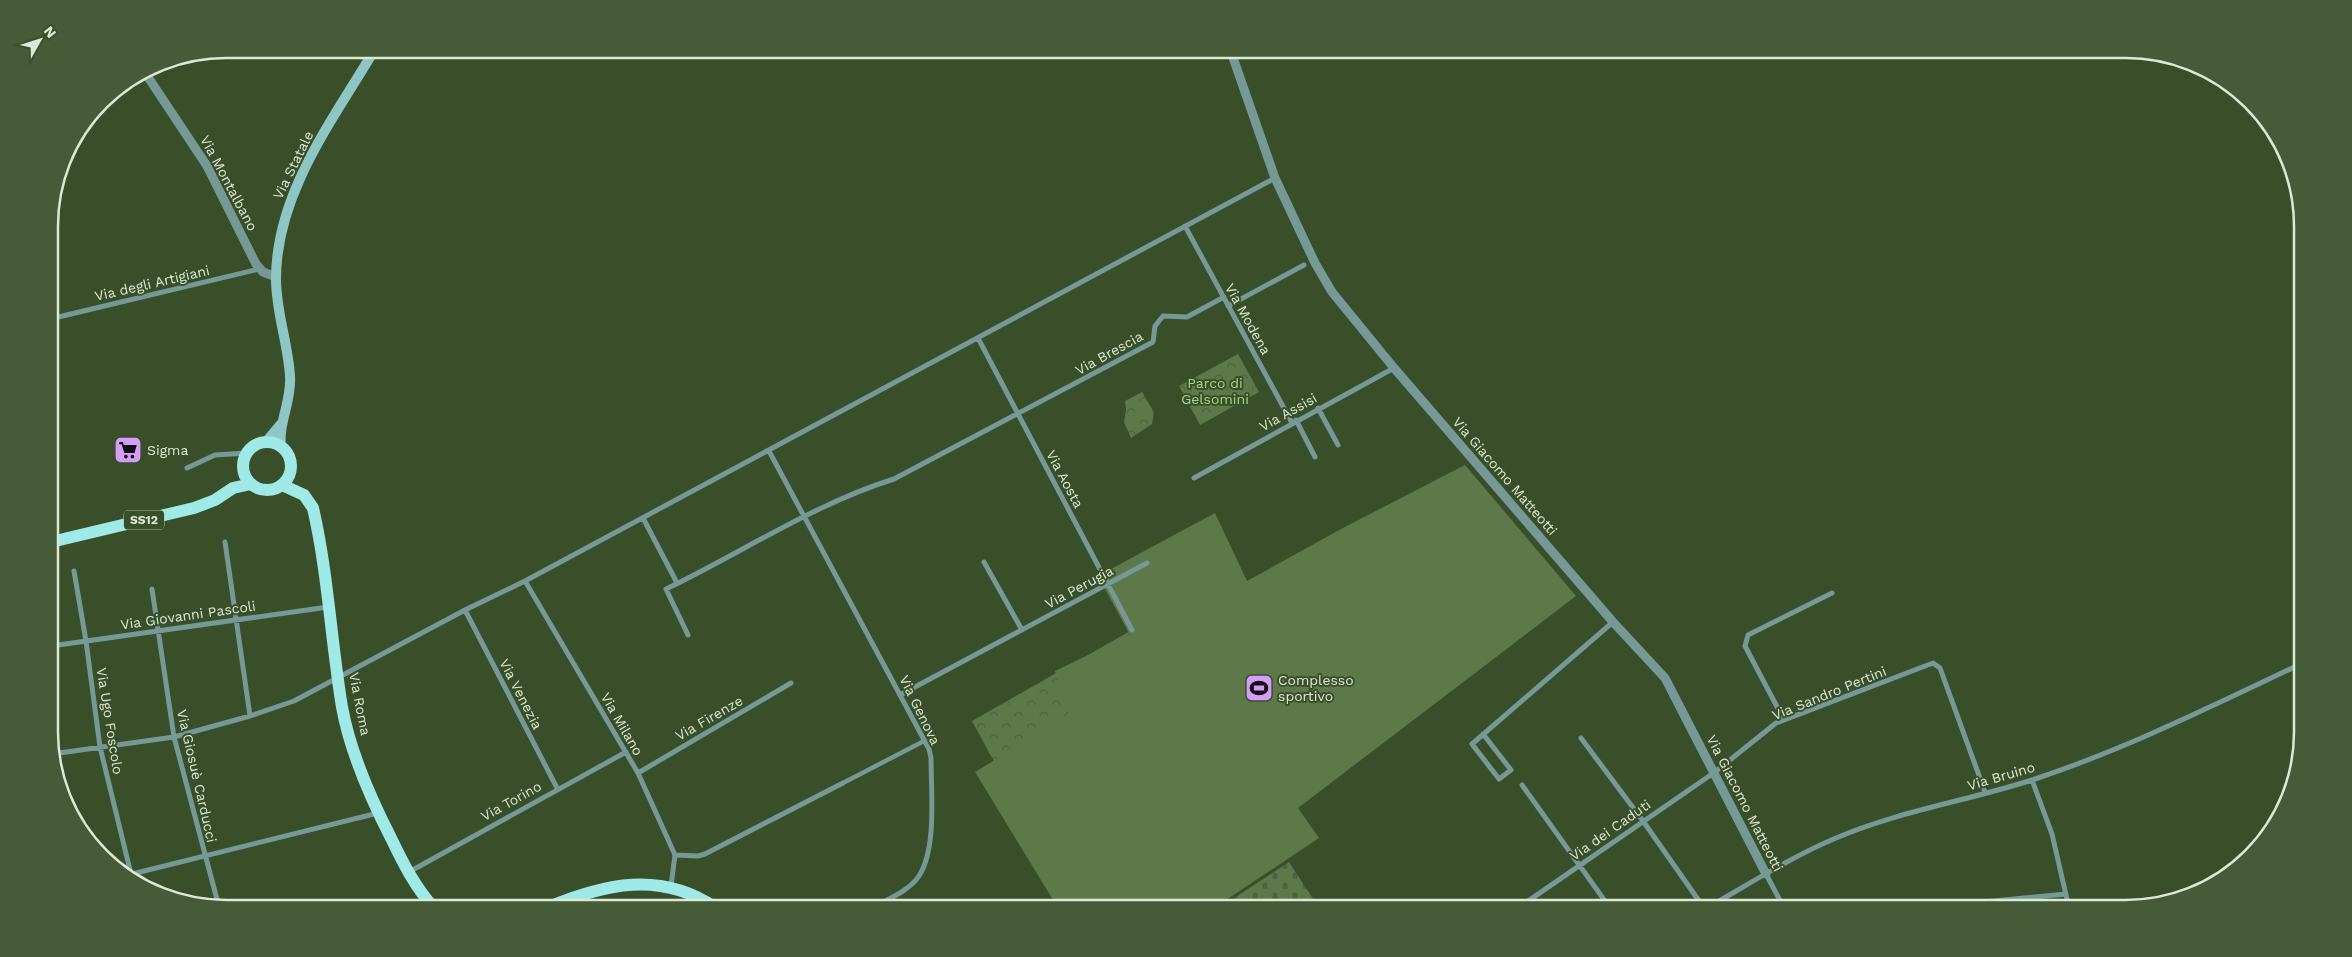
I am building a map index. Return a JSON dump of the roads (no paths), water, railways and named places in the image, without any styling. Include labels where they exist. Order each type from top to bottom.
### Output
[{"type":"main road","name":"Via Statale","points":[[281,447],[282,424],[289,395],[290,376],[276,292],[281,228],[292,195],[310,159],[370,58]]},
{"type":"main road","name":"Via Statale","points":[[266,442],[282,424]]},
{"type":"main road","points":[[233,488],[243,469],[246,453],[254,446],[266,442],[281,447],[291,460],[291,471],[282,485]]},
{"type":"main road","points":[[243,469],[251,484]]},
{"type":"main road","name":"Via Roma","points":[[291,471],[300,492],[308,499],[313,511],[348,732],[378,813],[408,872],[427,900]]},
{"type":"main road","points":[[233,488],[251,484],[266,490],[282,485],[300,492]]},
{"type":"main road","name":"SS12","points":[[58,540],[194,508],[215,500],[233,488]]},
{"type":"main road","points":[[568,900],[620,886],[646,884],[671,886],[702,900]]},
{"type":"street","name":"Via Giacomo Matteotti","points":[[1233,58],[1275,178],[1315,263],[1332,292],[1394,368],[1613,622],[1664,678],[1715,772],[1779,899]]},
{"type":"street","name":"Via Montalbano","points":[[148,77],[207,166],[259,269]]},
{"type":"street","points":[[59,753],[174,737],[250,716],[294,701],[769,451],[1275,178]]},
{"type":"street","name":"Via Modena","points":[[1185,226],[1228,306],[1315,457]]},
{"type":"street","points":[[1228,306],[1304,265]]},
{"type":"street","points":[[259,269],[276,277]]},
{"type":"street","name":"Via degli Artigiani","points":[[58,317],[259,269]]},
{"type":"street","name":"Via Brescia","points":[[1018,415],[1153,342],[1155,326],[1162,316],[1187,317],[1224,297]]},
{"type":"street","name":"Via Aosta","points":[[978,338],[1132,630]]},
{"type":"street","name":"Via Assisi","points":[[1194,478],[1318,408],[1394,368]]},
{"type":"street","points":[[1318,408],[1338,444]]},
{"type":"street","points":[[688,635],[666,589],[805,517],[871,486],[894,479],[1018,415]]},
{"type":"street","name":"Via Genova","points":[[769,451],[900,695],[924,741],[930,758],[930,837],[926,858],[919,876],[911,884],[886,900]]},
{"type":"street","points":[[188,468],[215,455],[246,453]]},
{"type":"street","points":[[643,518],[677,583]]},
{"type":"street","points":[[225,542],[250,716]]},
{"type":"street","points":[[984,562],[1022,630]]},
{"type":"street","name":"Via Perugia","points":[[900,695],[1147,563]]},
{"type":"street","name":"Via Ugo Foscolo","points":[[74,571],[86,641],[100,747],[131,870]]},
{"type":"street","name":"Via Milano","points":[[525,581],[638,773],[675,855]]},
{"type":"street","name":"Via Giosuè Carducci","points":[[152,588],[174,737],[217,899]]},
{"type":"street","points":[[1784,720],[1745,646],[1748,635],[1832,593]]},
{"type":"street","name":"Via Giovanni Pascoli","points":[[58,645],[328,607]]},
{"type":"street","name":"Via Venezia","points":[[465,610],[557,788]]},
{"type":"street","points":[[1484,734],[1511,770],[1499,779],[1472,744],[1613,622]]},
{"type":"street","name":"Via Sandro Pertini","points":[[1715,772],[1776,724],[1784,720],[1933,664],[1940,668],[1985,792]]},
{"type":"street","name":"Via Bruino","points":[[1721,899],[1836,838],[1890,818],[2032,780],[2100,755],[2211,707],[2294,667]]},
{"type":"street","name":"Via Firenze","points":[[638,773],[791,683]]},
{"type":"street","points":[[1581,738],[1699,899]]},
{"type":"street","points":[[671,886],[675,855],[698,856],[705,854],[924,741]]},
{"type":"street","name":"Via Torino","points":[[408,872],[557,788],[626,752]]},
{"type":"street","name":"Via dei Caduti","points":[[1530,899],[1715,772]]},
{"type":"street","points":[[2032,780],[2052,834],[2067,899]]},
{"type":"street","points":[[1522,785],[1604,899]]},
{"type":"street","points":[[136,873],[378,813]]},
{"type":"street","points":[[2014,899],[2066,894]]},
{"type":"place","name":"Sigma","points":[[128,450]]},
{"type":"place","name":"Complesso sportivo","points":[[1259,688]]},
{"type":"park label","name":"Parco di Gelsomini","points":[[1215,392]]}]
